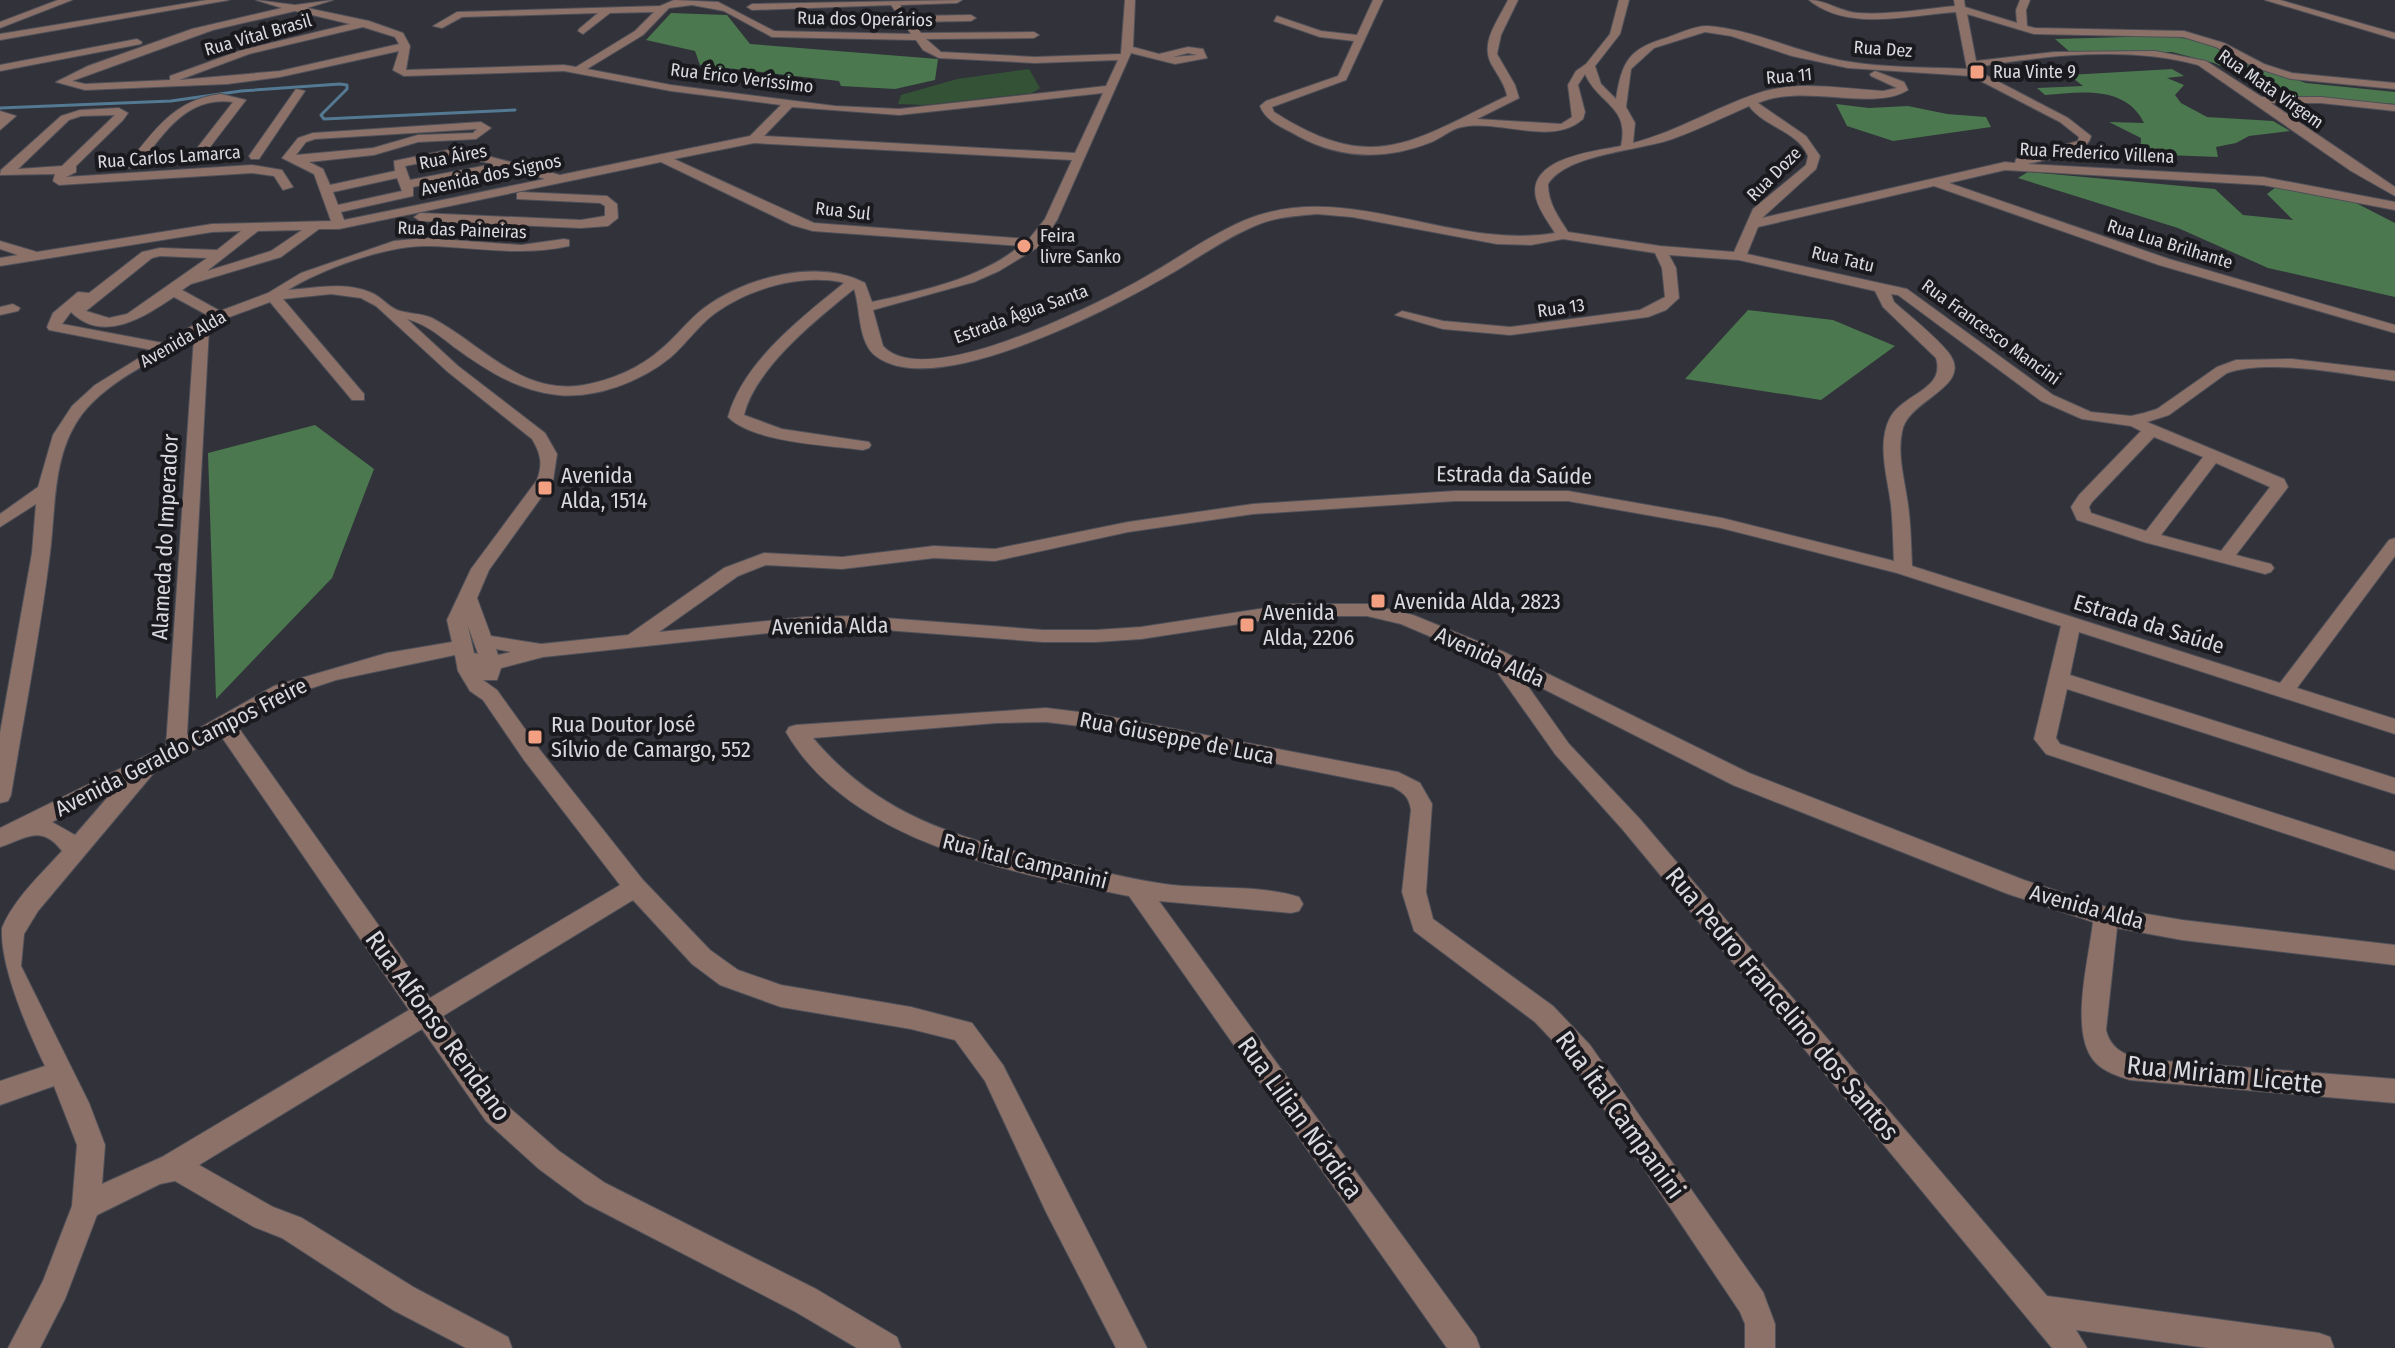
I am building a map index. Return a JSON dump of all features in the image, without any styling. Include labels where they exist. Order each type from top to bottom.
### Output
[{"type":"street","points":[[0,11],[67,0]]},
{"type":"street","points":[[0,25],[67,0]]},
{"type":"street","points":[[0,37],[224,0]]},
{"type":"street","points":[[209,29],[65,79],[62,85],[268,76],[405,46],[399,35],[366,23],[294,10],[261,0]]},
{"type":"street","points":[[0,68],[209,29],[328,0]]},
{"type":"street","points":[[752,7],[942,3],[957,0]]},
{"type":"street","points":[[867,307],[974,276],[1019,256],[1035,243],[1051,220],[1126,53],[1130,0]]},
{"type":"street","points":[[1378,0],[1339,81],[1270,103],[1266,106],[1269,114],[1324,145],[1363,153],[1413,146],[1434,138],[1460,122],[1513,98],[1513,89],[1493,59],[1492,47],[1513,0]]},
{"type":"street","points":[[1460,122],[1550,128],[1573,124],[1579,112],[1573,85],[1615,34],[1624,0]]},
{"type":"street","points":[[1814,0],[1846,15],[1959,5],[2022,29],[2184,34],[2220,45],[2260,66],[2291,76],[2395,86]]},
{"type":"street","points":[[2022,29],[2021,10],[2025,0]]},
{"type":"street","points":[[2270,0],[2395,36]]},
{"type":"street","name":"Rua dos Operários","points":[[438,26],[451,17],[467,14],[662,9],[675,2],[713,2],[733,8],[765,32],[805,35],[853,27],[917,36],[1034,35]]},
{"type":"street","points":[[893,2],[927,48],[939,55],[1008,56],[1035,60],[1126,53],[1161,57]]},
{"type":"street","points":[[1959,5],[1972,69]]},
{"type":"street","points":[[842,6],[853,27]]},
{"type":"street","points":[[795,7],[805,35]]},
{"type":"street","points":[[580,69],[628,41],[662,9]]},
{"type":"street","points":[[583,31],[607,11]]},
{"type":"street","points":[[540,22],[549,12]]},
{"type":"street","points":[[485,27],[500,13]]},
{"type":"street","points":[[905,19],[971,18]]},
{"type":"street","points":[[1277,19],[1320,34],[1358,38]]},
{"type":"street","name":"Rua Vital Brasil","points":[[160,83],[246,52],[366,23]]},
{"type":"street","name":"Rua Dez","points":[[1621,106],[1626,69],[1635,57],[1650,46],[1704,29],[1733,33],[1796,54],[1848,65],[1972,69],[2064,120],[2085,136],[2078,147],[2005,166]]},
{"type":"street","points":[[1008,56],[1014,35]]},
{"type":"street","name":"Rua Érico Veríssimo","points":[[405,46],[398,70],[404,73],[580,69],[655,85],[835,109],[899,112],[1108,89]]},
{"type":"street","points":[[102,49],[124,50],[126,53],[119,59]]},
{"type":"street","name":"Rua Mata Virgem","points":[[1972,69],[2025,57],[2169,55],[2214,69],[2330,152],[2395,192]]},
{"type":"street","name":"Rua 11","points":[[1626,148],[1702,125],[1750,100],[1780,92],[1883,94],[1903,90],[1893,80],[1848,65]]},
{"type":"street","points":[[1563,235],[1543,198],[1541,186],[1546,175],[1576,160],[1626,148],[1631,127],[1621,106],[1593,82],[1590,66]]},
{"type":"street","points":[[255,156],[300,91]]},
{"type":"street","points":[[133,165],[184,106],[207,101],[240,100],[193,161]]},
{"type":"street","name":"Rua Doze","points":[[1739,256],[1758,212],[1812,166],[1816,157],[1814,148],[1807,141],[1762,117],[1750,100]]},
{"type":"street","points":[[2260,100],[2321,100],[2395,108]]},
{"type":"street","points":[[754,139],[791,102]]},
{"type":"street","points":[[4,173],[65,118],[80,113],[122,113],[65,169]]},
{"type":"street","points":[[0,114],[10,116],[0,127]]},
{"type":"street","points":[[319,172],[369,160],[374,151],[418,139],[476,136],[485,128],[481,125],[448,126],[313,136],[302,140],[293,159],[319,172],[328,189],[339,225]]},
{"type":"street","name":"Avenida dos Signos","points":[[165,348],[69,331],[54,327],[54,322],[71,304],[164,237],[212,228],[339,225],[754,139],[1081,157]]},
{"type":"street","name":"Rua Carlos Lamarca","points":[[4,173],[255,156],[293,159],[374,151]]},
{"type":"street","points":[[334,210],[457,152],[560,179]]},
{"type":"street","name":"Rua Sul","points":[[662,158],[789,219],[813,227],[1035,243]]},
{"type":"street","name":"Rua Áires","points":[[403,179],[506,164]]},
{"type":"street","name":"Rua Frederico Villena","points":[[1753,224],[2005,166],[2230,178],[2395,206]]},
{"type":"street","name":"Rua Carlos Lamarca","points":[[65,169],[59,181],[269,170],[278,173],[287,187]]},
{"type":"street","points":[[328,189],[403,179]]},
{"type":"street","name":"Rua Lua Brilhante","points":[[1938,183],[2035,220],[2145,256],[2395,329]]},
{"type":"street","points":[[396,213],[566,224],[603,223],[612,218],[613,208],[603,199],[497,194]]},
{"type":"street","name":"Estrada Água Santa","points":[[854,282],[864,295],[878,351],[906,365],[926,366],[968,356],[1080,318],[1240,228],[1282,213],[1306,211],[1361,215],[1518,242],[1544,241],[1563,235]]},
{"type":"street","points":[[218,254],[160,252],[147,255],[83,304],[78,312],[86,317],[120,322],[175,288],[256,226]]},
{"type":"street","points":[[175,288],[276,254],[313,228]]},
{"type":"street","name":"Rua Tatu","points":[[1563,235],[1660,250],[1739,256],[1881,288],[1888,304],[1943,356],[1948,367],[1947,377],[1939,385],[1905,407],[1897,417],[1894,447],[1903,569]]},
{"type":"street","points":[[0,262],[164,237]]},
{"type":"street","name":"Rua das Paineiras","points":[[273,296],[305,276],[390,245],[410,243],[514,251],[564,243]]},
{"type":"street","points":[[1,248],[40,256]]},
{"type":"street","name":"Rua 13","points":[[1402,315],[1443,325],[1533,331],[1643,314],[1661,307],[1672,298],[1669,268],[1660,250]]},
{"type":"street","points":[[396,314],[421,316],[503,375],[541,390],[565,392],[596,387],[650,365],[702,316],[740,296],[807,274],[836,275],[854,282],[791,336],[743,396],[736,417],[768,430],[863,445]]},
{"type":"street","points":[[175,288],[219,316]]},
{"type":"street","name":"Rua Francesco Mancini","points":[[1881,288],[1902,292],[2047,398],[2088,416],[2131,421],[2163,412],[2222,370],[2236,365],[2292,364],[2395,376]]},
{"type":"street","name":"Avenida Alda","points":[[0,795],[41,553],[46,489],[61,435],[78,409],[100,388],[219,316],[273,296],[331,290],[364,294],[396,314],[453,369],[539,436],[549,454],[545,481],[480,569],[457,620],[462,652],[491,664],[543,650],[806,623],[858,622],[1043,636],[1096,636],[1141,633],[1250,614],[1328,608],[1367,610],[1406,619],[1497,657],[1766,790],[2016,887],[2106,917],[2182,930],[2395,955]]},
{"type":"street","points":[[273,296],[358,397]]},
{"type":"street","name":"Alameda do Imperador","points":[[176,750],[202,326]]},
{"type":"street","points":[[2131,421],[2273,480],[2279,487],[2226,556]]},
{"type":"street","points":[[2151,430],[2080,507],[2083,516],[2150,538],[2265,568]]},
{"type":"street","points":[[2150,538],[2213,455]]},
{"type":"street","points":[[0,522],[46,489]]},
{"type":"street","name":"Estrada da Saúde","points":[[631,642],[731,572],[764,559],[842,563],[934,552],[995,555],[1063,539],[1197,515],[1424,497],[1511,494],[1605,500],[1722,523],[1903,569],[2395,727]]},
{"type":"street","points":[[2284,692],[2395,544]]},
{"type":"street","points":[[468,599],[491,664],[490,695]]},
{"type":"street","points":[[2071,625],[2045,739],[2053,749],[2395,861]]},
{"type":"street","name":"Avenida Alda","points":[[484,641],[543,650]]},
{"type":"street","points":[[462,652],[477,686],[490,695],[532,755],[635,887],[701,957],[729,978],[781,996],[911,1018],[963,1031],[994,1073],[1056,1202],[1132,1348]]},
{"type":"street","name":"Avenida Geraldo Campos Freire","points":[[0,838],[225,725],[281,691],[331,674],[462,652]]},
{"type":"street","name":"Rua Pedro Francelino dos Santos","points":[[1497,657],[1562,749],[1631,824],[2072,1348]]},
{"type":"street","points":[[2059,679],[2395,786]]},
{"type":"street","name":"Rua Giuseppe de Luca","points":[[796,732],[1046,715],[1096,721],[1398,780],[1414,788],[1421,798],[1414,892],[1422,924]]},
{"type":"street","name":"Rua Alfonso Rendano","points":[[225,725],[495,1112],[549,1160],[595,1193],[805,1300],[886,1348]]},
{"type":"street","name":"Rua Ítal Campanini","points":[[796,732],[819,763],[869,803],[915,830],[959,848],[1136,888],[1291,904]]},
{"type":"street","points":[[28,1346],[55,1289],[86,1206],[91,1145],[61,1072],[9,966],[12,932],[30,904],[150,763]]},
{"type":"street","points":[[24,825],[60,832],[74,852]]},
{"type":"street","points":[[86,1206],[171,1167],[635,887]]},
{"type":"street","name":"Rua Lilian Nórdica","points":[[1136,888],[1465,1348]]},
{"type":"street","name":"Rua Miriam Licette","points":[[2106,917],[2093,1030],[2095,1044],[2105,1056],[2119,1065],[2139,1071],[2395,1091]]},
{"type":"street","name":"Rua Ítal Campanini","points":[[1422,924],[1544,1014],[1581,1053],[1752,1303],[1760,1324],[1760,1348]]},
{"type":"street","points":[[0,1093],[61,1072]]},
{"type":"street","points":[[171,1167],[264,1217],[292,1228],[404,1299],[497,1348]]},
{"type":"street","points":[[2041,1310],[2319,1348]]},
{"type":"green space","points":[[671,13],[727,15],[750,44],[938,59],[935,80],[895,89],[841,86],[839,81],[700,65],[695,51],[646,40]]},
{"type":"green space","points":[[2160,36],[2207,43],[2255,66],[2306,83],[2395,92],[2395,104],[2289,96],[2214,63],[2172,52],[2071,53],[2055,39]]},
{"type":"green space","points":[[1029,69],[1040,88],[1032,93],[925,105],[898,104],[901,95],[957,79]]},
{"type":"green space","points":[[2172,69],[2184,76],[2167,78],[2184,85],[2175,95],[2181,103],[2207,117],[2273,121],[2290,131],[2249,136],[2236,143],[2216,147],[2218,157],[2140,154],[2141,138],[2109,122],[2144,123],[2126,102],[2101,94],[2045,95],[2037,88],[2083,86],[2069,75]]},
{"type":"green space","points":[[1836,104],[1869,108],[1908,106],[1947,114],[1986,117],[1991,127],[1893,141],[1847,126]]},
{"type":"green space","points":[[2028,172],[2215,189],[2243,215],[2293,220],[2267,194],[2276,187],[2354,202],[2395,223],[2395,297],[2268,268],[2178,228],[2018,178]]},
{"type":"green space","points":[[1748,310],[1833,320],[1895,346],[1821,400],[1685,379]]},
{"type":"green space","points":[[315,425],[374,469],[332,578],[216,699],[208,453]]},
{"type":"waterway","points":[[0,108],[171,101],[241,91],[340,84],[347,85],[347,89],[321,115],[324,119],[515,110]]},
{"type":"place","name":"Rua Vinte 9","points":[[1977,72]]},
{"type":"place","name":"Feira livre Sanko","points":[[1024,246]]},
{"type":"place","name":"Avenida Alda, 1514","points":[[545,488]]},
{"type":"place","name":"Avenida Alda, 2823","points":[[1378,601]]},
{"type":"place","name":"Avenida Alda, 2206","points":[[1247,625]]},
{"type":"place","name":"Rua Doutor José Sílvio de Camargo, 552","points":[[535,737]]}]
